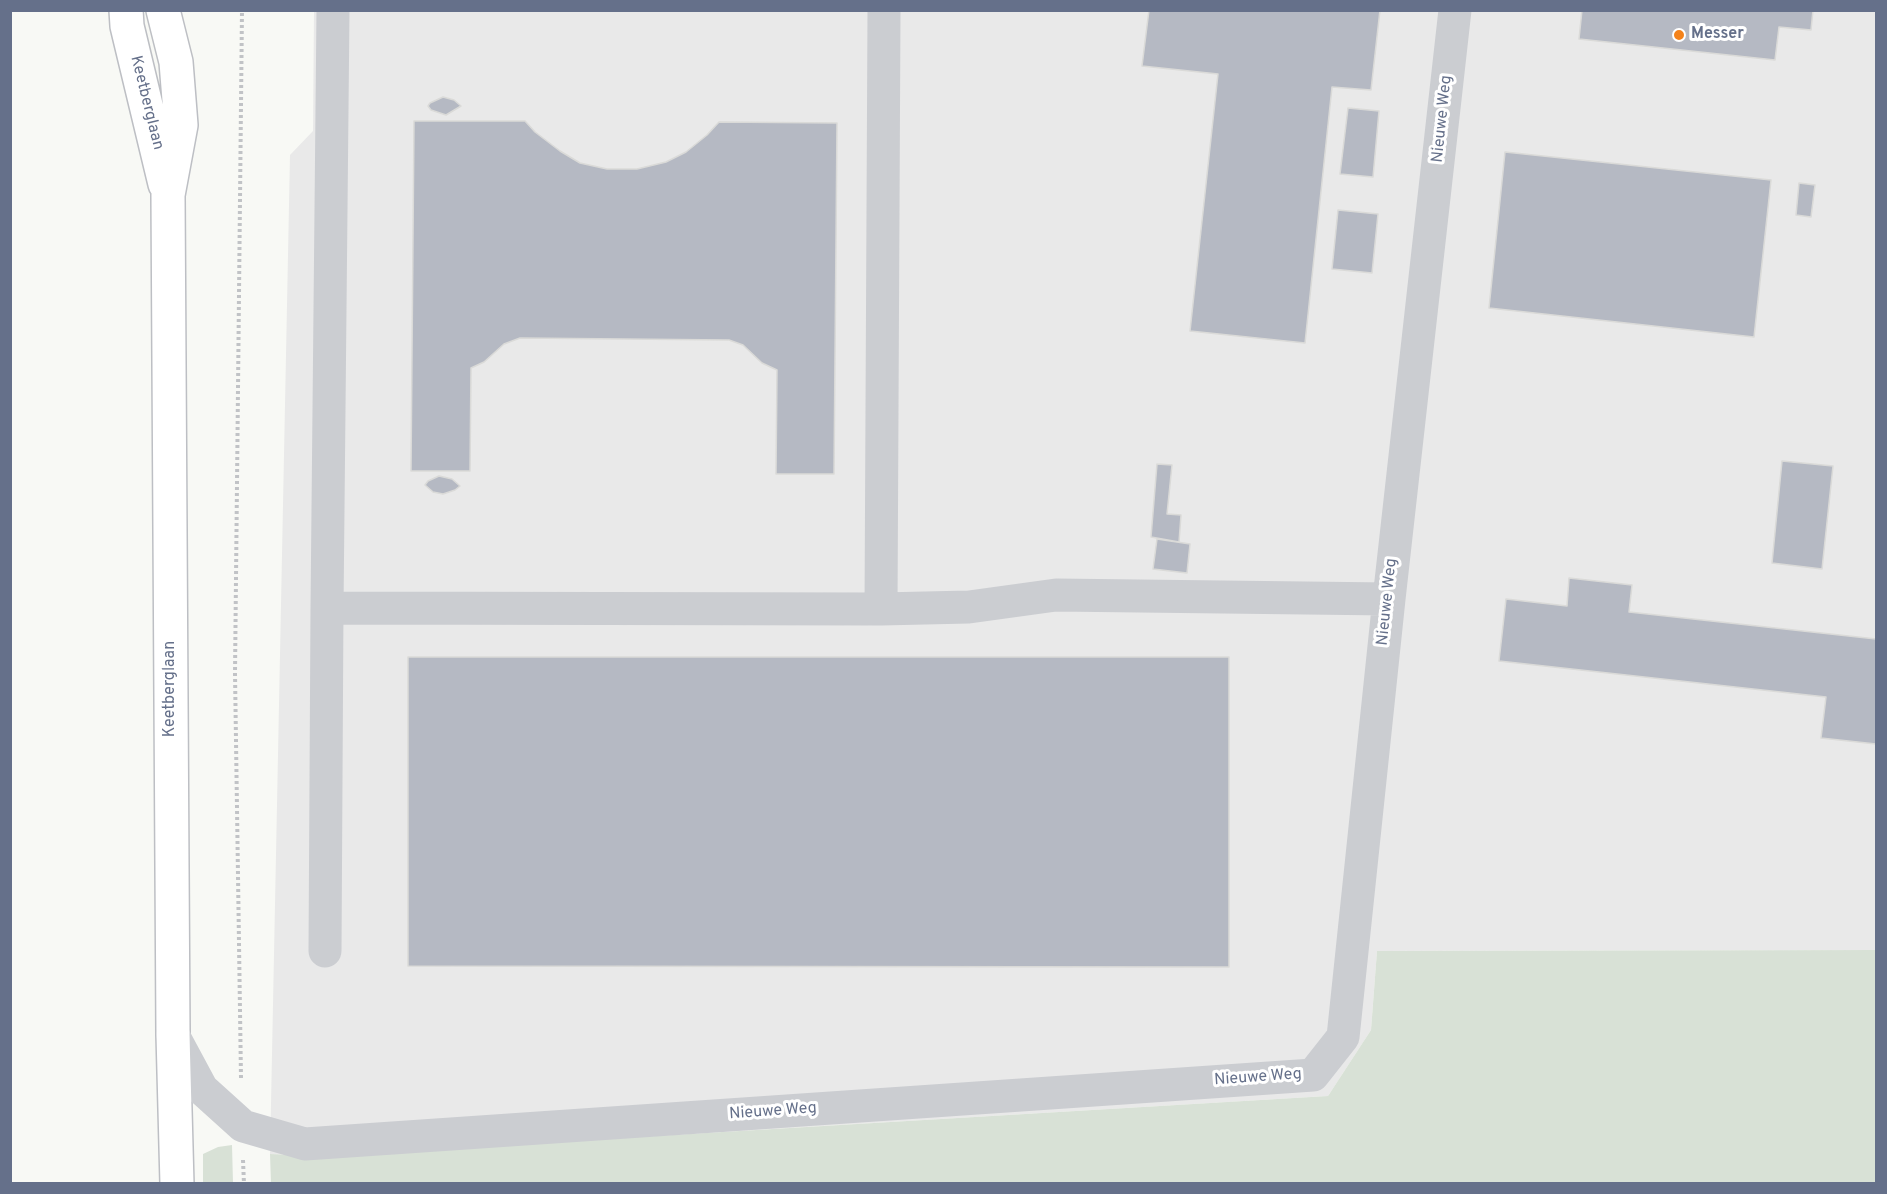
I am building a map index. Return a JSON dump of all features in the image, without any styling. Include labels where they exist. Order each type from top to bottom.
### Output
[{"type":"main road","name":"Keetberglaan","points":[[126,10],[127,26],[168,195]]},
{"type":"main road","name":"Keetberglaan","points":[[163,10],[176,62],[181,125],[168,195],[173,1035],[177,1184]]},
{"type":"street","points":[[881,609],[884,10]]},
{"type":"street","name":"Nieuwe Weg","points":[[173,1035],[202,1089],[243,1126],[305,1144],[1312,1075],[1343,1037],[1455,10]]},
{"type":"street","points":[[326,951],[327,608],[334,13]]},
{"type":"street","points":[[327,608],[881,609],[969,607],[1056,595],[1389,599]]},
{"type":"path","points":[[242,10],[235,673],[243,1126]]},
{"type":"shaded area","points":[[314,11],[1876,11],[1876,950],[1377,951],[1371,1030],[1328,1096],[319,1156],[270,1154],[290,155],[313,131]]},
{"type":"shaded area","points":[[1876,950],[1876,1183],[271,1184],[270,1154],[319,1156],[1328,1096],[1371,1030],[1377,951]]},
{"type":"shaded area","points":[[232,1145],[233,1183],[203,1183],[203,1154],[218,1147]]},
{"type":"building","points":[[1149,10],[1380,10],[1371,90],[1332,87],[1305,343],[1190,331],[1218,74],[1142,66]]},
{"type":"building","name":"Messer","points":[[1582,10],[1813,10],[1811,30],[1779,27],[1775,60],[1579,39]]},
{"type":"building","points":[[443,97],[454,100],[461,106],[446,115],[431,110],[428,106],[430,103]]},
{"type":"building","points":[[1348,108],[1379,111],[1373,177],[1340,174]]},
{"type":"building","points":[[414,121],[525,121],[535,132],[580,163],[607,169],[637,169],[666,162],[686,152],[719,122],[837,123],[834,474],[776,474],[777,370],[762,363],[743,345],[729,340],[520,338],[504,344],[484,362],[471,368],[470,471],[411,471]]},
{"type":"building","points":[[1505,152],[1771,180],[1754,337],[1489,308]]},
{"type":"building","points":[[1799,183],[1815,185],[1811,217],[1796,215]]},
{"type":"building","points":[[1338,210],[1378,214],[1372,273],[1332,269]]},
{"type":"building","points":[[1782,461],[1833,466],[1822,569],[1772,563]]},
{"type":"building","points":[[1157,464],[1172,465],[1167,514],[1181,515],[1179,542],[1151,537]]},
{"type":"building","points":[[439,476],[452,479],[460,486],[443,494],[433,492],[425,485]]},
{"type":"building","points":[[1157,539],[1190,544],[1187,573],[1153,569]]},
{"type":"building","points":[[1569,578],[1632,585],[1629,612],[1876,639],[1876,744],[1821,738],[1826,697],[1499,661],[1506,599],[1567,606]]},
{"type":"building","points":[[408,657],[1229,657],[1229,967],[408,966]]},
{"type":"place","name":"Messer","points":[[1679,35]]}]
